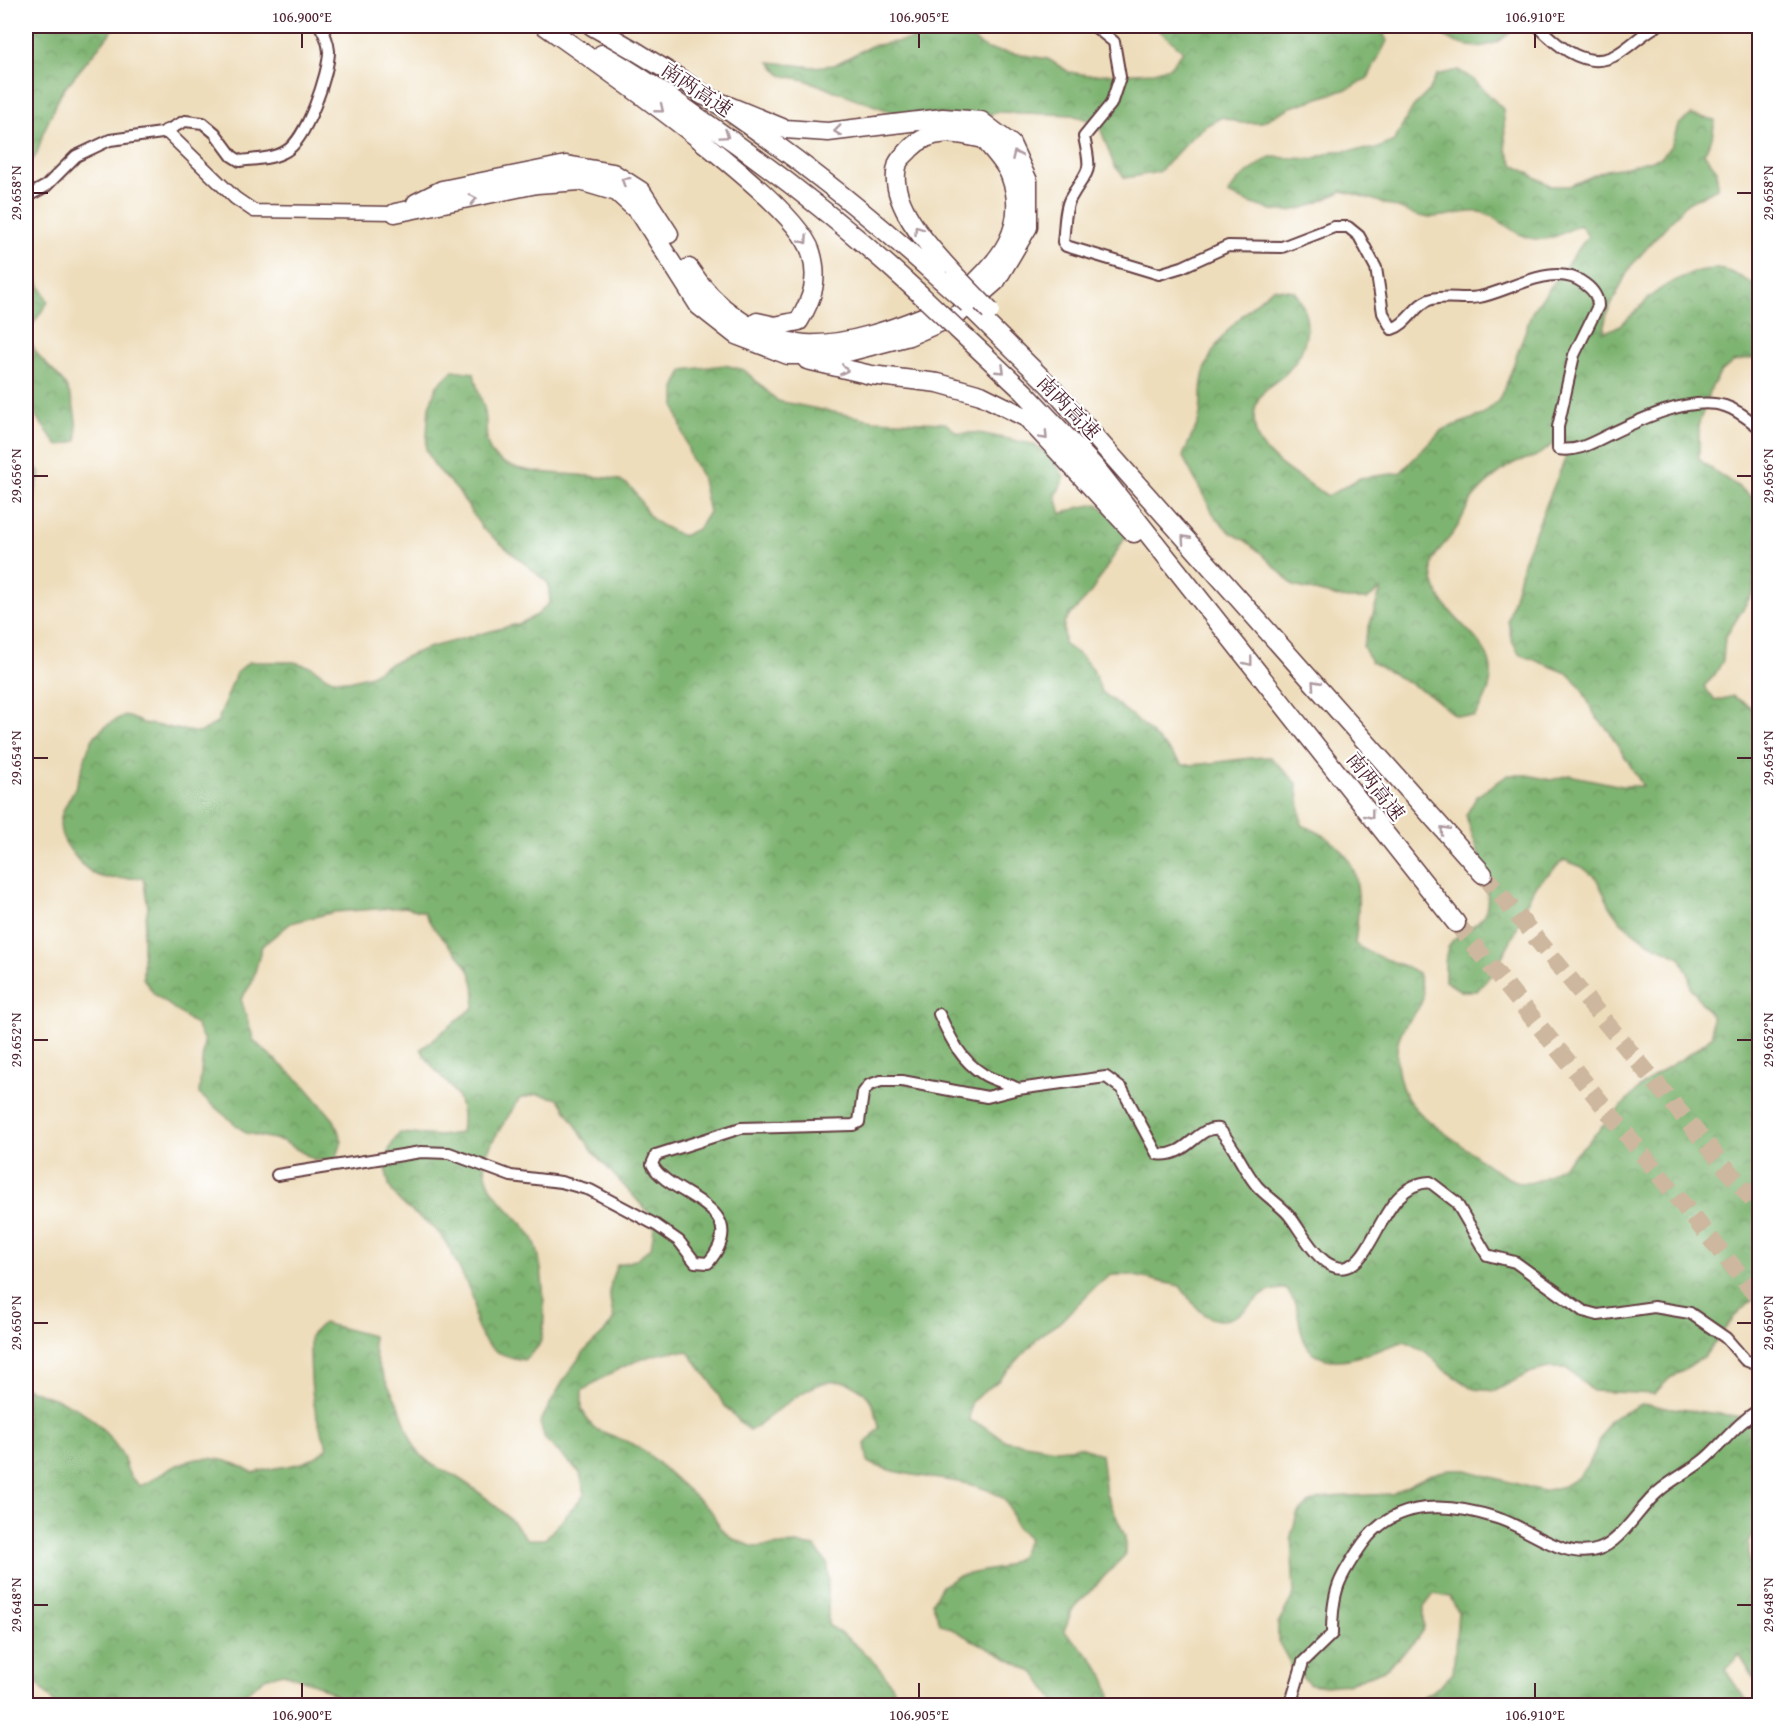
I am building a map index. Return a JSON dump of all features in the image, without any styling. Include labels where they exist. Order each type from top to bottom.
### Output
[{"type":"highway","points":[[545,26],[647,98],[753,184],[794,224],[811,250],[816,275],[811,301],[799,321],[775,326],[727,320]]},
{"type":"highway","name":"南两高速","points":[[551,26],[627,68],[768,165],[859,236],[1024,392],[1096,468],[1456,923]]},
{"type":"highway","name":"南两高速","points":[[592,26],[640,53],[804,167],[947,277],[1050,386],[1483,874]]},
{"type":"highway","points":[[702,95],[785,129],[828,132],[943,118],[981,121],[1011,144],[1028,181],[1028,227],[996,282],[957,315],[909,336],[840,354],[788,355]]},
{"type":"highway","points":[[395,213],[442,190],[566,165],[613,173],[641,191],[657,227],[699,306],[727,320],[772,336],[805,344],[856,339],[947,307],[980,278],[1007,248],[1019,209],[1011,176],[984,140],[956,133],[934,134],[916,143],[898,162],[896,185],[908,217],[947,277]]},
{"type":"highway","points":[[727,320],[735,335],[788,355],[871,375],[938,383],[981,395],[1027,418],[1234,642]]},
{"type":"street","points":[[26,197],[46,186],[76,156],[110,140],[166,131],[185,121],[203,123],[232,156],[240,161],[285,152],[294,145],[318,100],[329,54],[327,38],[320,26]]},
{"type":"street","points":[[1094,26],[1114,42],[1120,76],[1111,104],[1084,137],[1090,165],[1087,176],[1069,200],[1062,242],[1066,246],[1159,274],[1182,267],[1228,246],[1281,247],[1334,226],[1348,227],[1359,236],[1376,268],[1383,313],[1392,329],[1402,326],[1422,304],[1432,299],[1475,298],[1559,273],[1581,281],[1593,290],[1598,306],[1574,355],[1558,427],[1558,449],[1569,451],[1581,448],[1641,419],[1700,404],[1723,405],[1740,412],[1760,428]]},
{"type":"street","points":[[1538,26],[1572,55],[1590,61],[1617,55],[1657,26]]},
{"type":"street","points":[[166,131],[235,198],[254,211],[395,213]]},
{"type":"street","points":[[939,1014],[955,1047],[969,1063],[984,1076],[1017,1089]]},
{"type":"street","points":[[278,1175],[421,1152],[449,1153],[511,1176],[561,1182],[590,1190],[657,1225],[679,1241],[695,1262],[703,1264],[708,1263],[719,1245],[721,1233],[718,1219],[712,1210],[696,1197],[674,1186],[656,1173],[652,1164],[657,1155],[741,1128],[853,1125],[859,1122],[863,1093],[869,1085],[881,1082],[902,1081],[987,1097],[1017,1089],[1106,1077],[1122,1089],[1157,1154],[1170,1156],[1182,1151],[1207,1130],[1219,1129],[1232,1143],[1256,1185],[1287,1214],[1316,1253],[1334,1266],[1346,1267],[1359,1259],[1394,1202],[1418,1182],[1430,1182],[1456,1202],[1486,1255],[1515,1262],[1583,1311],[1608,1315],[1654,1307],[1690,1313],[1726,1338],[1745,1360],[1760,1366]]},
{"type":"street","points":[[1290,1706],[1303,1662],[1332,1634],[1332,1603],[1342,1572],[1370,1534],[1386,1522],[1414,1507],[1436,1506],[1498,1518],[1573,1550],[1598,1550],[1610,1543],[1658,1492],[1706,1459],[1748,1416],[1760,1409]]},
{"type":"green space","points":[[26,26],[116,26],[61,93],[43,133],[37,154],[27,167]]},
{"type":"green space","points":[[1154,26],[1380,26],[1387,41],[1368,78],[1350,88],[1291,107],[1260,123],[1241,123],[1222,117],[1191,138],[1159,172],[1125,178],[1114,165],[1101,130],[1088,120],[1072,115],[998,112],[982,117],[892,112],[805,80],[781,75],[770,62],[813,67],[834,65],[871,46],[950,33],[971,38],[987,49],[1048,59],[1069,72],[1088,75],[1154,72],[1170,67],[1183,51]]},
{"type":"green space","points":[[1432,26],[1516,26],[1497,42],[1475,47],[1453,41]]},
{"type":"green space","points":[[1458,70],[1474,80],[1503,109],[1506,149],[1514,165],[1551,186],[1569,186],[1606,170],[1627,167],[1662,157],[1672,144],[1678,125],[1691,115],[1715,120],[1712,138],[1704,154],[1717,170],[1717,188],[1686,204],[1630,267],[1606,315],[1604,332],[1623,322],[1666,285],[1686,275],[1718,269],[1739,276],[1759,288],[1759,357],[1733,362],[1720,373],[1712,386],[1699,423],[1699,459],[1746,492],[1760,506],[1754,591],[1725,638],[1723,660],[1715,675],[1704,686],[1715,701],[1733,696],[1759,712],[1759,1294],[1733,1318],[1704,1357],[1670,1378],[1654,1394],[1593,1391],[1566,1368],[1548,1368],[1529,1373],[1495,1391],[1474,1389],[1442,1368],[1426,1352],[1405,1341],[1366,1355],[1336,1360],[1323,1358],[1312,1352],[1304,1340],[1297,1308],[1286,1289],[1270,1291],[1239,1314],[1220,1320],[1205,1314],[1180,1286],[1130,1275],[1111,1275],[1096,1286],[1059,1323],[1043,1333],[998,1381],[971,1402],[969,1420],[987,1428],[1006,1441],[1056,1449],[1080,1447],[1101,1454],[1106,1494],[1125,1536],[1125,1555],[1072,1610],[1064,1631],[1096,1664],[1107,1684],[1110,1706],[1057,1705],[1035,1673],[940,1623],[932,1602],[942,1586],[958,1576],[1000,1568],[1019,1557],[1029,1539],[1016,1526],[1009,1507],[1002,1498],[974,1485],[901,1473],[868,1462],[865,1444],[879,1428],[875,1410],[866,1394],[855,1386],[841,1382],[827,1382],[813,1387],[749,1431],[723,1404],[712,1383],[688,1352],[676,1351],[633,1362],[582,1391],[582,1410],[593,1428],[633,1444],[648,1454],[712,1512],[720,1528],[733,1539],[754,1547],[797,1544],[815,1547],[828,1565],[828,1625],[860,1649],[882,1671],[895,1695],[896,1705],[351,1705],[320,1686],[283,1673],[265,1678],[231,1705],[55,1705],[26,1669],[26,1388],[68,1404],[89,1416],[120,1451],[128,1473],[140,1486],[184,1462],[205,1458],[225,1461],[254,1473],[293,1465],[310,1460],[328,1447],[314,1406],[310,1365],[310,1336],[323,1323],[373,1336],[377,1362],[399,1406],[410,1438],[417,1450],[431,1464],[458,1478],[486,1498],[512,1521],[527,1539],[545,1539],[585,1494],[580,1473],[545,1439],[540,1423],[571,1369],[614,1318],[610,1291],[617,1265],[635,1260],[651,1247],[654,1228],[648,1212],[593,1152],[559,1099],[537,1094],[519,1099],[489,1149],[485,1164],[486,1175],[495,1194],[524,1226],[535,1244],[543,1288],[542,1334],[539,1345],[524,1360],[499,1353],[492,1349],[482,1337],[474,1318],[472,1297],[444,1240],[435,1229],[398,1199],[389,1184],[386,1170],[389,1150],[400,1133],[439,1136],[461,1133],[462,1117],[456,1094],[428,1061],[421,1049],[474,1007],[475,990],[472,977],[459,955],[432,925],[424,912],[405,907],[334,912],[291,923],[262,946],[252,983],[241,999],[254,1041],[305,1086],[334,1120],[342,1141],[336,1160],[315,1160],[283,1141],[246,1133],[199,1094],[204,1041],[196,1025],[154,994],[143,978],[143,933],[148,907],[143,878],[110,878],[94,874],[79,862],[71,851],[60,827],[62,813],[77,783],[95,735],[111,722],[125,715],[143,723],[199,733],[217,723],[236,673],[249,662],[294,662],[312,667],[328,678],[349,681],[371,675],[387,665],[424,649],[521,623],[537,615],[550,602],[548,583],[482,528],[458,491],[434,465],[426,449],[429,407],[437,386],[453,370],[474,373],[485,413],[489,448],[495,457],[504,463],[529,470],[619,480],[633,490],[655,521],[683,536],[699,528],[709,512],[701,475],[691,459],[675,407],[675,388],[683,370],[725,365],[744,370],[778,401],[873,420],[945,423],[958,433],[979,433],[1032,444],[1053,457],[1064,478],[1056,496],[1061,514],[1080,507],[1098,504],[1130,530],[1090,594],[1064,622],[1064,644],[1082,657],[1093,670],[1101,691],[1141,723],[1183,765],[1270,757],[1297,783],[1302,825],[1322,834],[1337,845],[1354,872],[1358,905],[1355,944],[1418,973],[1422,999],[1401,1032],[1397,1048],[1398,1072],[1405,1095],[1417,1111],[1433,1124],[1508,1178],[1525,1183],[1540,1180],[1556,1170],[1572,1157],[1636,1091],[1712,1036],[1712,1017],[1691,988],[1688,973],[1680,957],[1646,941],[1622,923],[1612,910],[1596,878],[1582,867],[1564,860],[1535,886],[1522,912],[1516,931],[1495,970],[1477,991],[1461,991],[1445,981],[1446,957],[1450,944],[1477,923],[1487,905],[1488,894],[1484,871],[1466,815],[1477,796],[1508,775],[1527,775],[1551,780],[1569,775],[1622,786],[1643,786],[1609,731],[1596,717],[1580,686],[1567,673],[1519,654],[1511,638],[1508,620],[1524,559],[1567,454],[1564,436],[1538,455],[1511,465],[1488,483],[1471,501],[1453,534],[1434,558],[1432,564],[1437,591],[1448,608],[1486,653],[1491,670],[1488,691],[1474,717],[1455,715],[1429,694],[1371,662],[1363,646],[1381,589],[1368,599],[1347,599],[1294,586],[1262,554],[1231,533],[1215,517],[1183,457],[1199,419],[1202,382],[1212,354],[1229,329],[1273,288],[1294,291],[1305,312],[1306,335],[1292,367],[1259,398],[1255,407],[1256,431],[1259,441],[1268,453],[1293,474],[1328,496],[1360,478],[1400,473],[1442,430],[1482,415],[1498,401],[1508,380],[1532,312],[1588,236],[1580,225],[1552,237],[1535,239],[1518,234],[1495,218],[1480,212],[1439,217],[1421,216],[1342,191],[1309,206],[1285,211],[1261,207],[1228,194],[1238,180],[1270,157],[1313,159],[1334,151],[1376,149],[1394,141],[1413,107],[1429,91],[1437,75]]},
{"type":"green space","points":[[26,271],[37,280],[48,302],[27,333],[39,356],[67,388],[74,410],[77,441],[58,446],[26,403]]},
{"type":"green space","points":[[26,453],[40,473],[26,522]]},
{"type":"green space","points":[[1641,1404],[1759,1419],[1759,1521],[1749,1544],[1749,1565],[1759,1586],[1759,1685],[1739,1655],[1725,1670],[1749,1705],[1410,1705],[1440,1686],[1453,1673],[1458,1612],[1450,1597],[1434,1594],[1424,1607],[1424,1628],[1413,1644],[1384,1670],[1347,1684],[1326,1686],[1310,1684],[1294,1670],[1278,1641],[1278,1623],[1294,1594],[1291,1536],[1297,1515],[1310,1502],[1328,1497],[1392,1494],[1429,1475],[1447,1470],[1466,1470],[1543,1491],[1564,1486],[1577,1478],[1590,1462],[1609,1420]]},
{"type":"tunnel","points":[[1483,874],[1760,1209]]},
{"type":"tunnel","points":[[1456,923],[1760,1300]]}]
